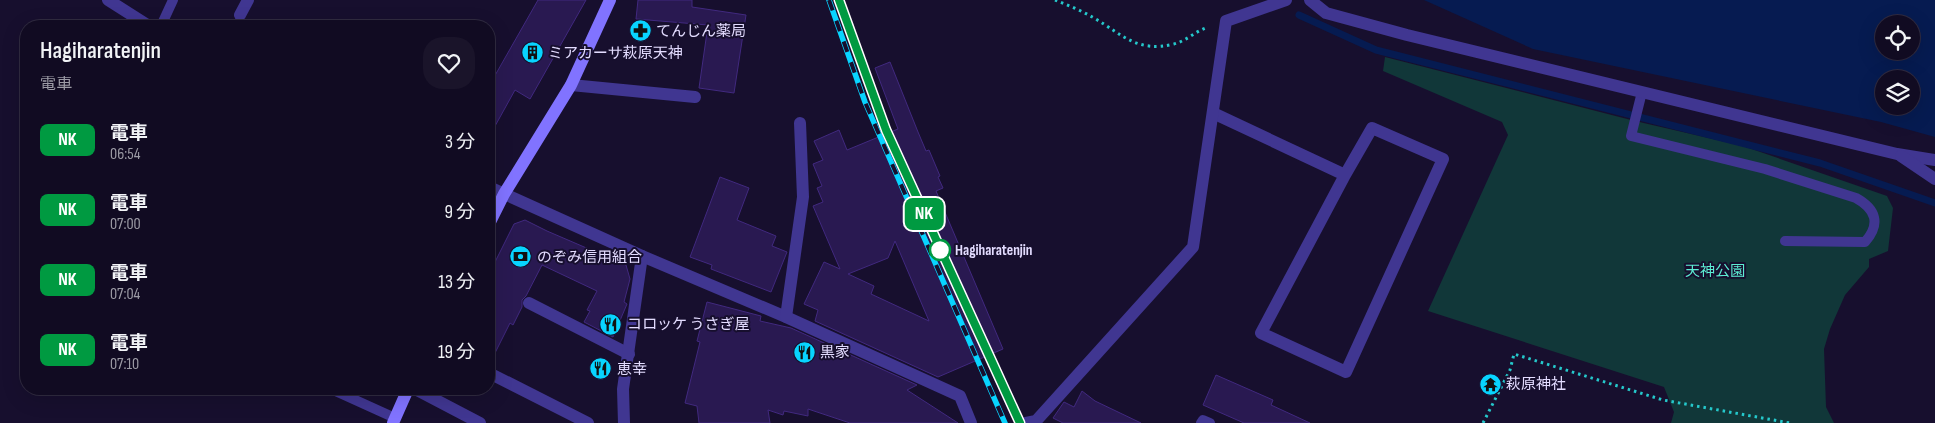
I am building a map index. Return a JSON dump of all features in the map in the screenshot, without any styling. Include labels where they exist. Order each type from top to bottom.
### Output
[{"type":"street","points":[[108,0],[140,20]]},
{"type":"street","points":[[240,15],[248,0]]},
{"type":"street","points":[[495,212],[504,194],[571,85],[610,0]]},
{"type":"street","points":[[1034,422],[1193,247],[1226,21],[1286,0]]},
{"type":"street","points":[[1310,0],[1326,13],[1407,35],[1897,154],[1935,160]]},
{"type":"street","points":[[571,85],[695,97]]},
{"type":"street","points":[[1213,113],[1345,175]]},
{"type":"street","points":[[786,317],[803,197],[800,123]]},
{"type":"street","points":[[1372,128],[1443,159],[1346,372],[1261,333],[1345,175],[1372,128]]},
{"type":"street","points":[[1897,154],[1935,179]]},
{"type":"street","points":[[495,190],[642,256],[786,317],[960,396],[971,423]]},
{"type":"street","points":[[624,423],[624,389],[642,256]]},
{"type":"street","points":[[529,303],[629,354]]},
{"type":"street","points":[[495,375],[588,423]]},
{"type":"street","points":[[394,421],[405,395]]},
{"type":"street","points":[[426,395],[480,423]]},
{"type":"lane","points":[[164,20],[173,0]]},
{"type":"lane","points":[[1642,92],[1631,136],[1765,168],[1856,198],[1868,204],[1873,212],[1874,229],[1865,242],[1785,241]]},
{"type":"lane","points":[[343,395],[394,421]]},
{"type":"lane","points":[[1201,423],[1203,420],[1210,423]]},
{"type":"path","points":[[1055,0],[1093,17],[1116,34],[1135,44],[1158,46],[1177,44],[1201,29],[1226,21]]},
{"type":"path","points":[[1484,423],[1510,370],[1514,354],[1663,400],[1790,423]]},
{"type":"green space","name":"天神公園","points":[[1385,57],[1635,121],[1743,146],[1887,196],[1893,208],[1888,251],[1869,259],[1869,267],[1845,295],[1830,329],[1824,349],[1826,407],[1834,423],[1671,423],[1674,412],[1664,387],[1428,311],[1508,135],[1502,122],[1383,71]]},
{"type":"water","points":[[1424,0],[1935,0],[1935,137],[1881,122],[1533,49]]},
{"type":"building","name":"ミアカーサ萩原天神","points":[[538,0],[586,0],[530,99],[515,90],[495,126],[495,75]]},
{"type":"building","points":[[638,0],[692,0],[692,7],[746,15],[734,93],[699,88],[708,25],[636,19]]},
{"type":"building","points":[[890,62],[926,151],[929,150],[940,176],[938,177],[943,188],[936,191],[1003,349],[938,377],[815,321],[818,310],[804,304],[824,262],[840,269],[813,206],[823,202],[817,188],[822,186],[813,164],[823,160],[814,141],[839,130],[847,150],[898,129],[875,68]],"holes":[[[895,241],[929,321],[871,294],[874,286],[848,274],[888,258]]]},
{"type":"building","points":[[720,177],[749,188],[737,220],[776,236],[772,246],[787,252],[771,292],[711,269],[712,265],[690,257]]},
{"type":"building","points":[[525,220],[626,265],[630,279],[624,302],[627,304],[613,337],[584,322],[590,311],[587,310],[597,291],[542,265],[522,300],[522,307],[513,325],[510,323],[495,353],[495,262],[514,224]]},
{"type":"building","points":[[707,302],[761,316],[760,321],[791,328],[917,385],[907,390],[958,423],[850,423],[808,409],[808,416],[784,411],[783,415],[768,410],[770,423],[699,423],[697,406],[685,403],[700,342],[697,341]]},
{"type":"building","points":[[1216,375],[1273,400],[1271,405],[1310,423],[1244,423],[1203,405]]},
{"type":"building","points":[[1082,391],[1095,401],[1141,423],[1063,423],[1053,418],[1064,402],[1074,407]]},
{"type":"waterway","points":[[1299,15],[1376,50],[1820,163],[1935,203]]},
{"type":"railway","points":[[829,0],[865,102],[1005,423]]},
{"type":"railway","points":[[839,0],[886,130],[1020,423]]},
{"type":"train","name":"NK","points":[[839,0],[886,130],[1020,423]]},
{"type":"place","name":"てんじん薬局","points":[[640,31]]},
{"type":"place","name":"ミアカーサ萩原天神","points":[[532,53]]},
{"type":"place","name":"Hagiharatenjin","points":[[940,250]]},
{"type":"place","name":"のぞみ信用組合","points":[[521,257]]},
{"type":"place","name":"コロッケ うさぎ屋","points":[[611,324]]},
{"type":"place","name":"黒家","points":[[804,352]]},
{"type":"place","name":"恵幸","points":[[601,369]]},
{"type":"place","name":"萩原神社","points":[[1490,384]]}]
